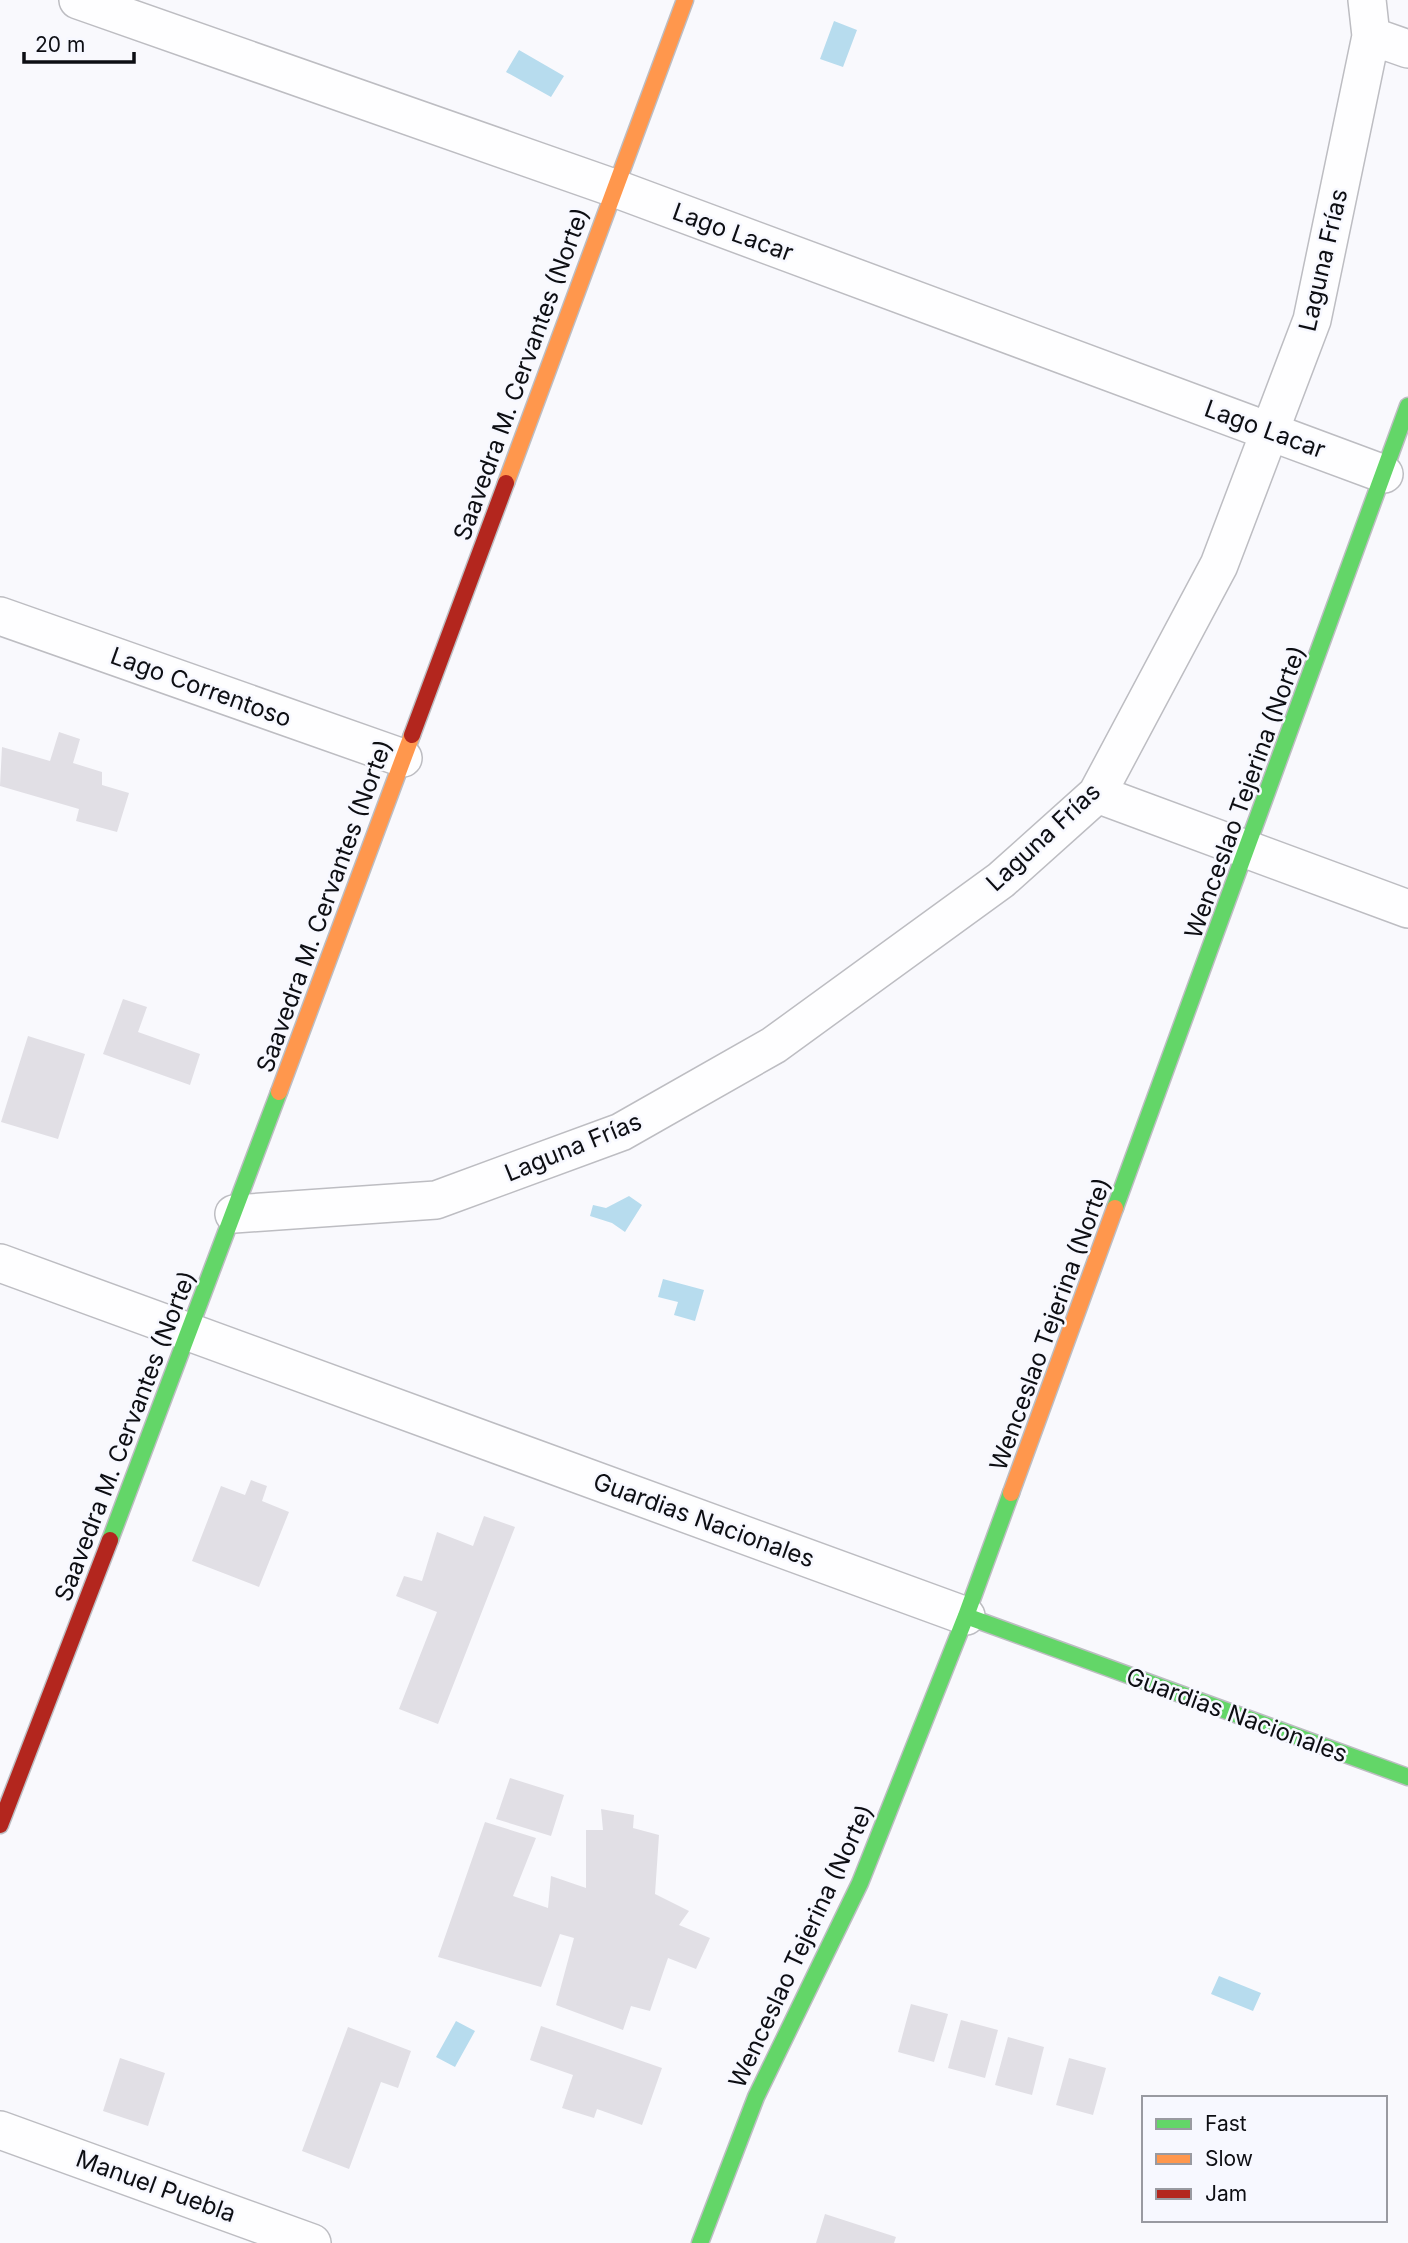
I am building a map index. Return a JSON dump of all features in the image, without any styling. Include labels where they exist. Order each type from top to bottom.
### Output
[{"type":"main road","name":"Saavedra M. Cervantes (Norte)","points":[[0,1825],[190,1332],[685,0]]},
{"type":"main road","name":"Wenceslao Tejerina (Norte)","points":[[700,2243],[756,2097],[860,1883],[966,1616],[1408,407]]},
{"type":"main road","name":"Guardias Nacionales","points":[[966,1616],[1408,1777]]},
{"type":"street","name":"Lago Lacar","points":[[78,0],[614,188],[1384,474]]},
{"type":"street","name":"Laguna Frías","points":[[234,1214],[436,1200],[621,1132],[785,1038],[1000,880],[1097,794],[1219,565],[1312,320],[1371,36],[1367,0]]},
{"type":"street","points":[[1371,36],[1408,49]]},
{"type":"street","name":"Lago Correntoso","points":[[0,615],[403,758]]},
{"type":"street","points":[[1097,794],[1408,909]]},
{"type":"street","name":"Guardias Nacionales","points":[[0,1263],[966,1616]]},
{"type":"street","name":"Manuel Puebla","points":[[0,2130],[312,2243]]},
{"type":"water","points":[[834,21],[857,30],[843,67],[820,59]]},
{"type":"water","points":[[519,50],[564,76],[551,97],[506,72]]},
{"type":"water","points":[[629,1196],[642,1205],[625,1232],[612,1223],[590,1216],[593,1205],[606,1208]]},
{"type":"water","points":[[663,1279],[704,1290],[695,1321],[674,1315],[678,1302],[658,1297]]},
{"type":"water","points":[[1219,1976],[1261,1993],[1253,2011],[1211,1994]]},
{"type":"water","points":[[456,2021],[475,2031],[455,2067],[436,2057]]},
{"type":"building","points":[[59,732],[80,739],[73,763],[102,772],[102,785],[129,793],[117,832],[76,821],[79,809],[0,786],[2,747],[50,761]]},
{"type":"building","points":[[123,999],[147,1007],[138,1032],[200,1054],[190,1085],[103,1054]]},
{"type":"building","points":[[28,1036],[85,1054],[58,1139],[1,1122]]},
{"type":"building","points":[[251,1480],[267,1486],[262,1501],[289,1512],[259,1587],[192,1561],[221,1486],[245,1495]]},
{"type":"building","points":[[484,1516],[515,1527],[438,1724],[399,1709],[437,1612],[396,1596],[404,1576],[422,1581],[437,1532],[473,1546]]},
{"type":"building","points":[[510,1778],[564,1795],[551,1836],[496,1819]]},
{"type":"building","points":[[601,1809],[634,1815],[633,1828],[659,1835],[655,1894],[689,1911],[679,1925],[710,1938],[696,1969],[668,1958],[650,2011],[631,2006],[623,2030],[556,2005],[574,1938],[560,1934],[541,1987],[438,1957],[485,1822],[536,1838],[513,1896],[548,1908],[551,1876],[586,1888],[586,1830],[603,1830]]},
{"type":"building","points":[[911,2004],[948,2014],[934,2062],[898,2052]]},
{"type":"building","points":[[961,2020],[998,2030],[985,2078],[948,2068]]},
{"type":"building","points":[[541,2026],[662,2068],[642,2125],[597,2109],[594,2118],[562,2108],[573,2075],[530,2060]]},
{"type":"building","points":[[348,2027],[411,2051],[398,2088],[381,2082],[349,2169],[302,2151]]},
{"type":"building","points":[[1008,2037],[1044,2047],[1032,2095],[995,2085]]},
{"type":"building","points":[[120,2058],[165,2073],[148,2126],[103,2111]]},
{"type":"building","points":[[1069,2058],[1106,2068],[1093,2115],[1056,2105]]},
{"type":"building","points":[[825,2214],[896,2237],[894,2243],[816,2243]]},
{"type":"traffic: fast","points":[[1115,1208],[1408,406]]},
{"type":"traffic: fast","points":[[110,1540],[279,1092]]},
{"type":"traffic: fast","points":[[700,2243],[756,2097],[860,1883],[966,1616],[1011,1493]]},
{"type":"traffic: fast","points":[[966,1616],[1408,1777]]},
{"type":"traffic: slow","points":[[506,483],[685,0]]},
{"type":"traffic: slow","points":[[279,1092],[412,735]]},
{"type":"traffic: slow","points":[[1011,1493],[1115,1208]]},
{"type":"traffic: jam","points":[[412,735],[506,483]]},
{"type":"traffic: jam","points":[[0,1825],[110,1540]]}]
